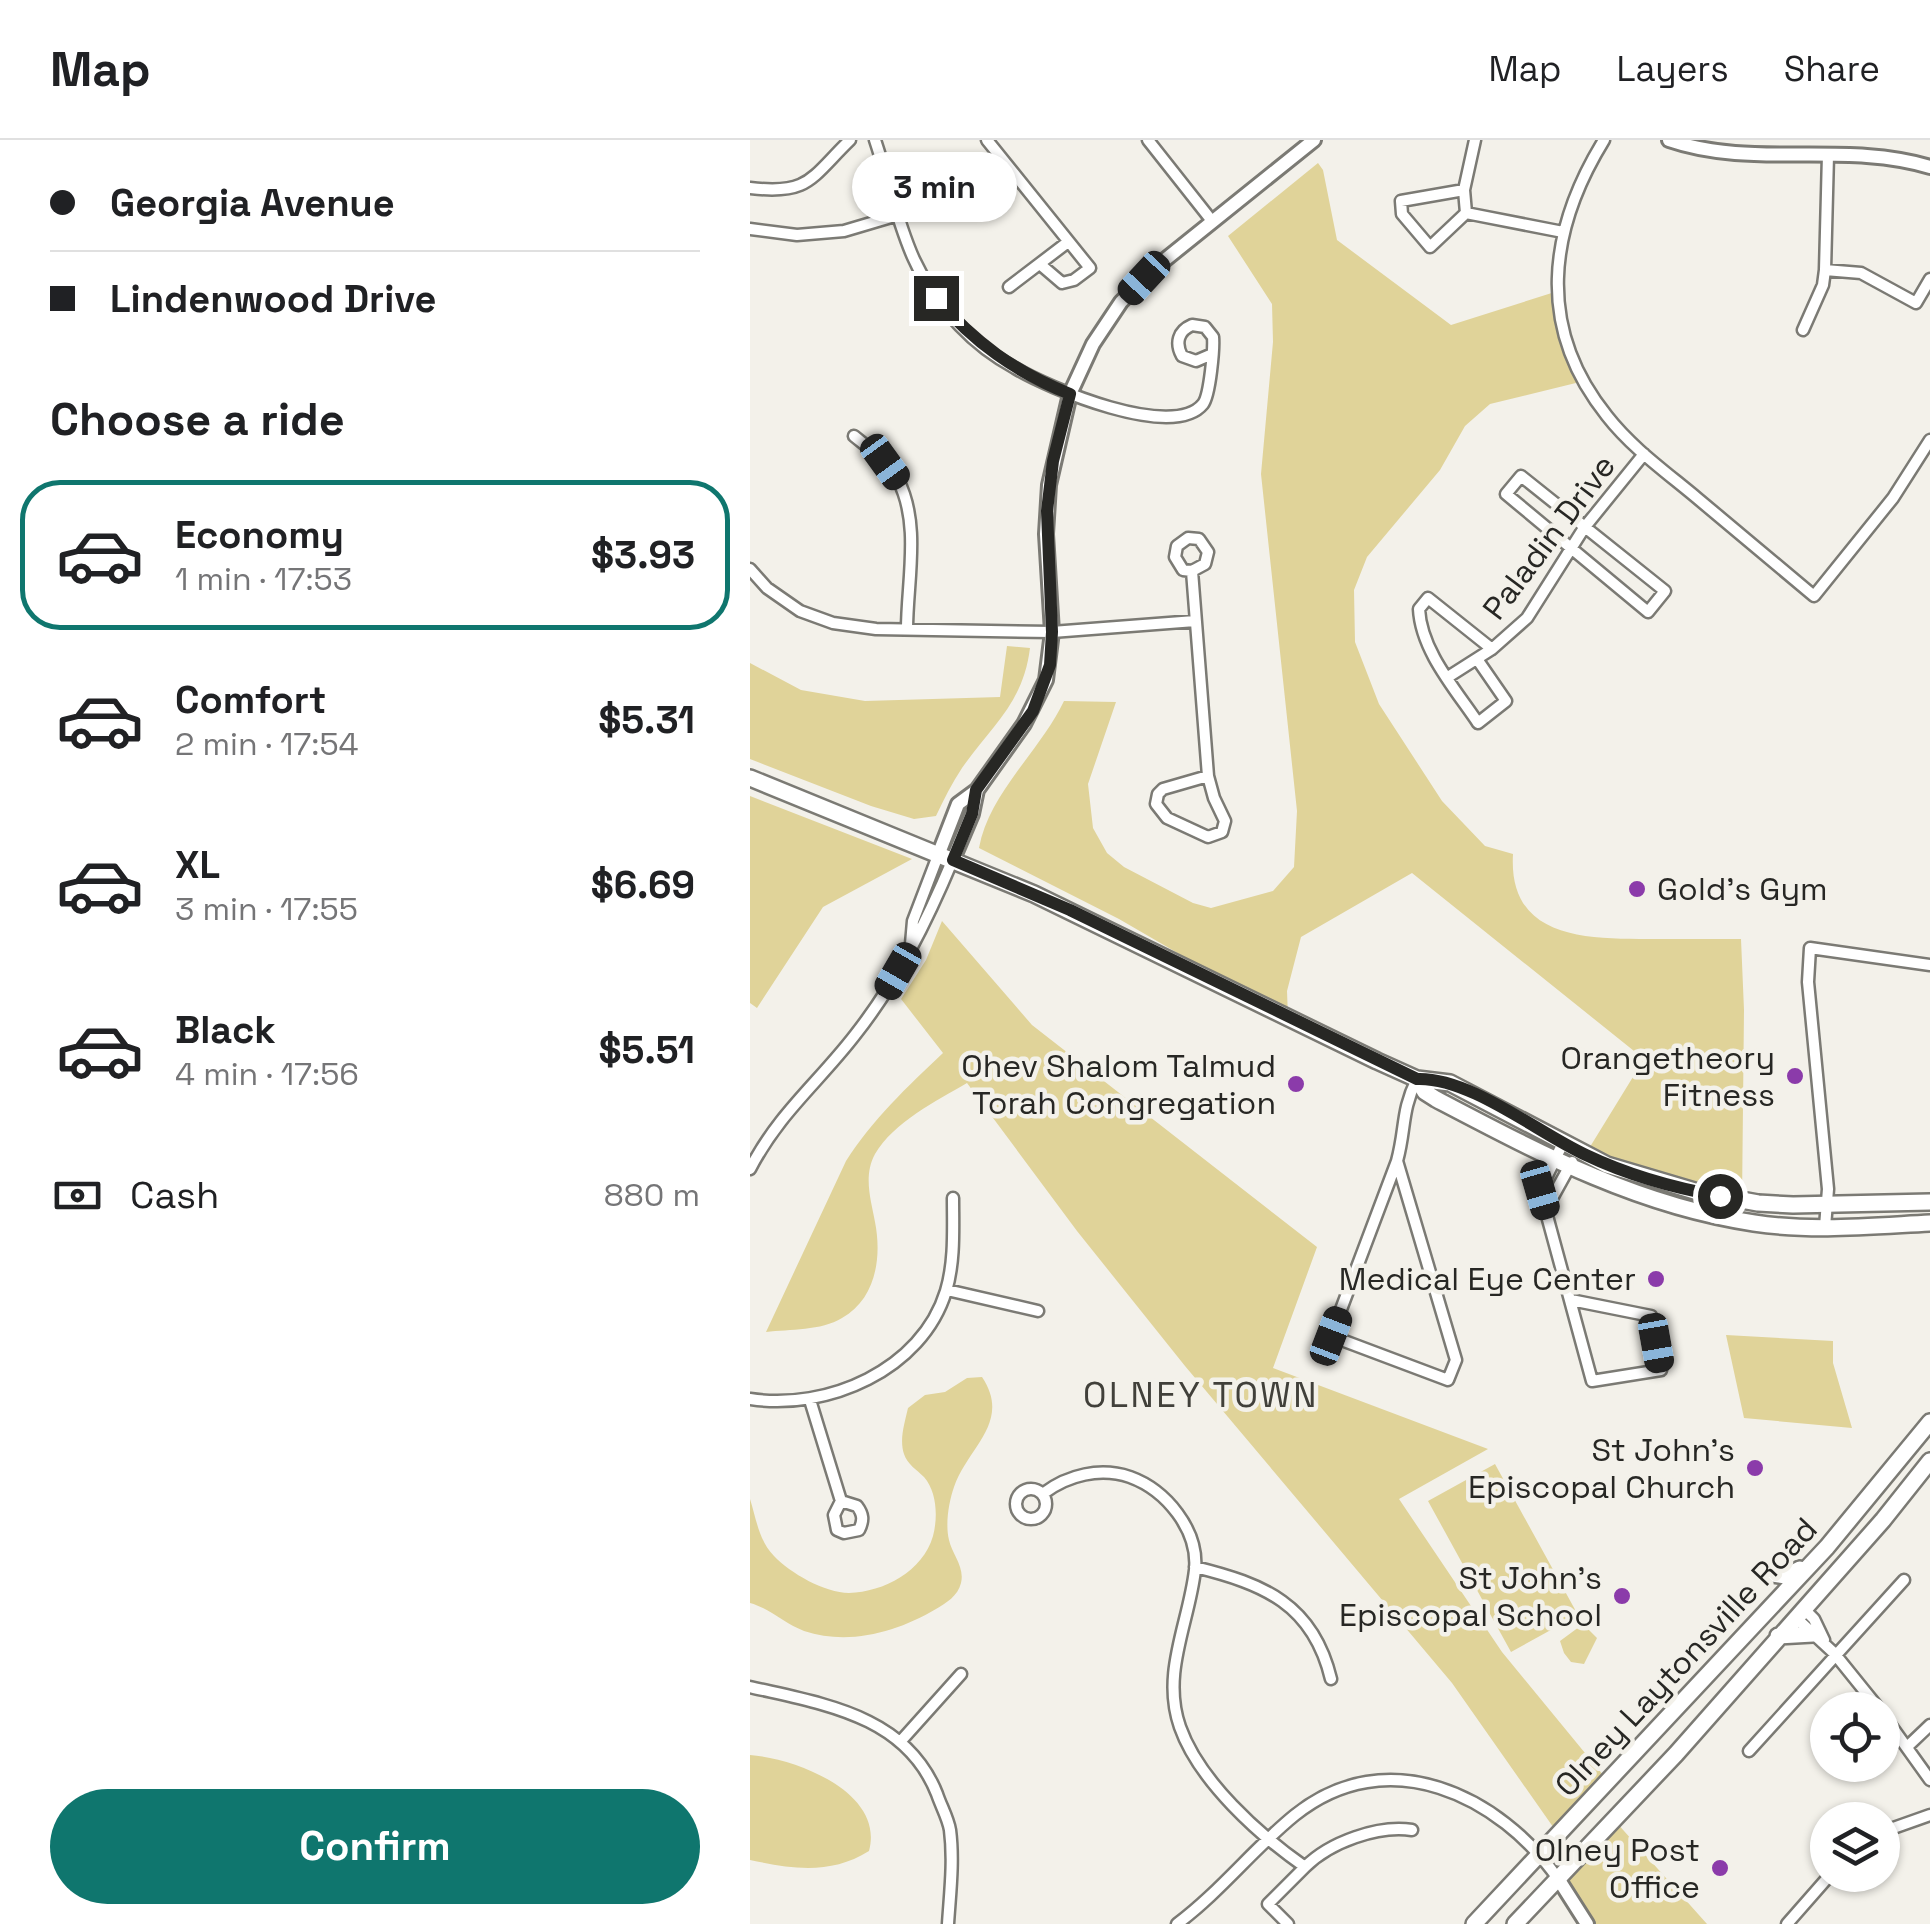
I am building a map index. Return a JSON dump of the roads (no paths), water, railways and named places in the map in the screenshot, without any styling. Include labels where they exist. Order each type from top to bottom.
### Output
[{"type":"main road","points":[[750,778],[1070,910],[1417,1079],[1450,1082],[1570,1147],[1650,1180],[1758,1203],[1828,1207],[1930,1202]]},
{"type":"main road","points":[[1417,1079],[1424,1092],[1561,1164],[1602,1182],[1696,1212],[1756,1224],[1825,1227],[1930,1223]]},
{"type":"main road","name":"Olney Laytonsville Road","points":[[1474,1924],[1812,1562],[1930,1422]]},
{"type":"main road","name":"Olney Laytonsville Road","points":[[1515,1924],[1676,1754],[1930,1462]]},
{"type":"main road","points":[[1766,1573],[1786,1576],[1812,1562]]},
{"type":"main road","points":[[1778,1636],[1813,1634]]},
{"type":"street","points":[[750,188],[780,191],[805,184],[850,140]]},
{"type":"street","points":[[875,140],[895,214],[917,270],[960,326],[1016,369],[1070,394],[1141,416],[1187,412],[1206,400],[1210,355]]},
{"type":"street","points":[[987,140],[1090,268],[1082,276],[1062,283],[1041,264]]},
{"type":"street","points":[[1148,140],[1212,221]]},
{"type":"street","points":[[750,1169],[784,1114],[854,1037],[882,997],[911,945],[912,922],[946,856],[958,804],[976,790],[1041,695],[1050,665],[1052,632],[1047,511],[1053,461],[1070,394],[1093,344],[1121,302],[1156,267],[1314,140]]},
{"type":"street","points":[[1466,212],[1464,190],[1474,140]]},
{"type":"street","points":[[1604,140],[1578,183],[1563,232],[1558,292],[1572,359],[1604,412],[1644,454],[1814,596],[1893,498],[1930,440]]},
{"type":"street","points":[[1669,140],[1728,153],[1882,156],[1930,167]]},
{"type":"street","points":[[1802,330],[1826,270],[1828,155]]},
{"type":"street","points":[[750,229],[797,235],[844,230],[942,200],[1000,156]]},
{"type":"street","points":[[1464,190],[1401,201],[1402,214],[1430,247],[1466,212]]},
{"type":"street","points":[[1466,212],[1563,232]]},
{"type":"street","points":[[1009,287],[1068,242]]},
{"type":"street","points":[[1826,270],[1861,273],[1916,304],[1930,279]]},
{"type":"street","points":[[854,436],[885,462],[898,480],[907,504],[907,629]]},
{"type":"street","name":"Paladin Drive","points":[[1448,677],[1492,649],[1527,618],[1584,528],[1644,454]]},
{"type":"street","points":[[1521,476],[1665,591],[1648,612],[1570,549],[1506,494],[1521,476]]},
{"type":"street","points":[[750,569],[767,588],[800,610],[833,624],[1052,632],[1196,621]]},
{"type":"street","points":[[1192,572],[1208,776],[1225,821],[1222,832],[1208,837],[1162,815],[1156,801],[1163,789],[1208,776]]},
{"type":"street","name":"Paladin Drive","points":[[1477,660],[1506,701],[1478,723],[1422,628],[1419,609],[1428,598],[1492,649]]},
{"type":"street","points":[[1825,1227],[1828,1207],[1808,982],[1810,948],[1930,965]]},
{"type":"street","points":[[1398,1160],[1456,1360],[1448,1380],[1331,1336],[1398,1160],[1404,1137],[1404,1109],[1417,1079]]},
{"type":"street","points":[[1570,1147],[1540,1190],[1592,1381],[1661,1370],[1652,1316],[1571,1300]]},
{"type":"street","points":[[750,1399],[810,1400],[872,1377],[904,1355],[922,1337],[947,1290],[953,1246],[953,1198]]},
{"type":"street","points":[[947,1290],[1038,1311]]},
{"type":"street","points":[[810,1400],[841,1501]]},
{"type":"street","points":[[1044,1493],[1076,1476],[1111,1474],[1138,1480],[1163,1496],[1180,1516],[1195,1567],[1174,1666],[1179,1724],[1204,1771],[1268,1841],[1305,1867]]},
{"type":"street","points":[[1195,1567],[1246,1580],[1286,1603],[1302,1617],[1315,1637],[1332,1678]]},
{"type":"street","points":[[1750,1751],[1831,1649],[1904,1580]]},
{"type":"street","points":[[1799,1613],[1813,1634],[1831,1649]]},
{"type":"street","points":[[1799,1613],[1814,1619],[1831,1649],[1865,1692]]},
{"type":"street","points":[[900,1742],[962,1674]]},
{"type":"street","points":[[750,1687],[844,1709],[874,1722],[900,1742],[932,1782],[950,1826],[948,1924]]},
{"type":"street","points":[[1908,1746],[1930,1725]]},
{"type":"street","points":[[1900,1736],[1930,1780]]},
{"type":"street","points":[[1177,1924],[1296,1814],[1331,1792],[1366,1783],[1407,1780],[1441,1786],[1472,1799],[1540,1853],[1588,1924]]},
{"type":"street","points":[[1900,1826],[1930,1815]]},
{"type":"street","points":[[1288,1924],[1268,1904],[1316,1856],[1390,1827],[1412,1830]]},
{"type":"street","points":[[1787,1924],[1815,1892]]},
{"type":"place","name":"Gold's Gym","points":[[1637,889]]},
{"type":"place","name":"Orangetheory Fitness","points":[[1795,1076]]},
{"type":"place","name":"Ohev Shalom Talmud Torah Congregation","points":[[1296,1084]]},
{"type":"place","name":"Medical Eye Center","points":[[1656,1279]]},
{"type":"place","name":"St John's Episcopal Church","points":[[1755,1468]]},
{"type":"place","name":"St John's Episcopal School","points":[[1622,1596]]},
{"type":"place","name":"Olney Post Office","points":[[1720,1868]]},
{"type":"district","name":"OLNEY TOWN","points":[[1201,1395]]}]
